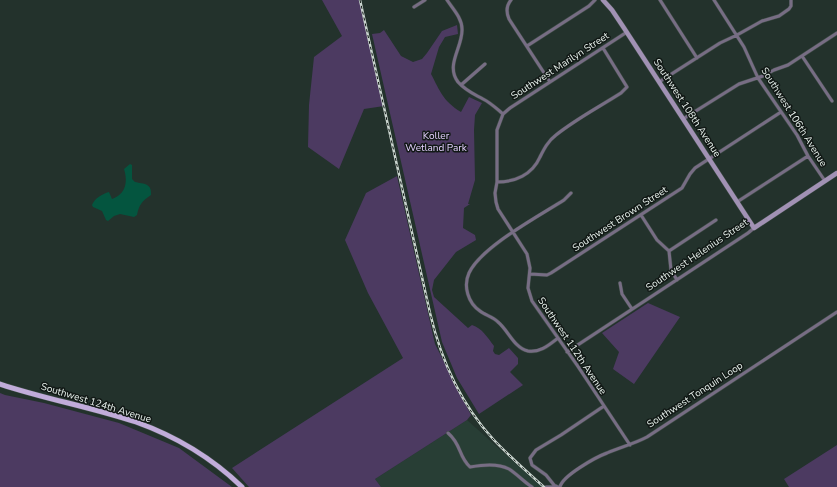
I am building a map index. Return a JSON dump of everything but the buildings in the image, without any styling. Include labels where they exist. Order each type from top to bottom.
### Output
[{"type":"main road","name":"Southwest 124th Avenue","points":[[0,384],[124,418],[152,429],[177,440],[205,457],[242,487]]},
{"type":"street","points":[[414,7],[425,0]]},
{"type":"street","points":[[447,0],[460,19],[463,30],[453,61],[457,81],[466,90],[483,99],[503,114]]},
{"type":"street","points":[[511,0],[507,7],[508,16],[550,82]]},
{"type":"street","points":[[527,46],[589,6],[595,0]]},
{"type":"street","name":"Southwest 108th Avenue","points":[[603,0],[627,32],[754,228]]},
{"type":"street","points":[[660,0],[697,58]]},
{"type":"street","name":"Southwest 106th Avenue","points":[[714,0],[749,54],[758,78],[798,135],[808,156],[825,181]]},
{"type":"street","points":[[660,82],[720,43],[762,21],[779,16],[789,9],[791,6],[791,0]]},
{"type":"street","name":"Southwest Marilyn Street","points":[[503,114],[627,32]]},
{"type":"street","points":[[683,119],[732,87],[785,67],[837,33]]},
{"type":"street","points":[[497,182],[512,181],[523,176],[534,167],[545,146],[554,136],[621,93],[627,87],[603,48]]},
{"type":"street","points":[[802,56],[832,101]]},
{"type":"street","points":[[461,85],[485,64]]},
{"type":"street","name":"Southwest Brown Street","points":[[530,274],[542,275],[551,273],[641,215],[682,188],[695,168],[781,112]]},
{"type":"street","name":"Southwest 112th Avenue","points":[[503,114],[497,130],[496,202],[498,210],[514,232],[527,254],[530,268],[528,284],[530,297],[630,445]]},
{"type":"street","points":[[737,202],[808,156]]},
{"type":"street","name":"Southwest Helenius Street","points":[[567,352],[837,173]]},
{"type":"street","points":[[558,338],[539,350],[524,350],[515,342],[497,320],[479,311],[471,302],[467,282],[473,266],[487,251],[564,200],[571,193]]},
{"type":"street","points":[[641,215],[657,240],[668,251],[672,270],[677,280]]},
{"type":"street","points":[[668,251],[716,220]]},
{"type":"street","points":[[620,283],[622,294],[632,309]]},
{"type":"street","name":"Southwest Tonquin Loop","points":[[559,487],[567,477],[605,454],[647,437],[837,312]]},
{"type":"street","points":[[559,487],[554,485],[546,475],[532,465],[530,458],[536,450],[561,436],[604,406]]},
{"type":"street","points":[[448,433],[458,443],[463,459],[470,467],[490,465],[502,466],[509,469],[532,487]]},
{"type":"street","points":[[546,487],[553,487]]},
{"type":"shaded area","points":[[130,164],[132,165],[132,179],[135,182],[149,186],[151,195],[141,204],[137,215],[134,217],[120,214],[114,216],[108,221],[106,220],[102,211],[93,207],[92,205],[101,195],[109,192],[112,199],[117,197],[123,191],[126,183],[124,169]]},
{"type":"shaded area","points":[[467,420],[542,487],[381,487],[375,479]]},
{"type":"green space","points":[[322,0],[360,0],[384,106],[364,109],[339,169],[308,147],[309,105],[314,57],[342,36]]},
{"type":"green space","name":"Koller Wetland Park","points":[[457,25],[458,34],[445,37],[439,47],[431,74],[446,100],[461,112],[469,97],[482,103],[475,115],[475,180],[468,204],[470,204],[464,208],[463,228],[475,235],[476,240],[456,252],[434,280],[432,290],[434,297],[468,328],[472,325],[476,326],[482,331],[494,346],[493,351],[495,354],[499,355],[509,348],[518,358],[518,364],[510,372],[523,385],[479,414],[457,378],[442,342],[372,34],[380,33],[384,30],[401,56],[413,62],[422,59],[442,31]]},
{"type":"green space","points":[[397,176],[435,344],[471,415],[467,420],[375,479],[381,487],[249,487],[232,468],[403,358],[368,293],[345,240],[366,193]]},
{"type":"green space","points":[[648,303],[680,317],[634,384],[613,369],[619,352],[602,333]]},
{"type":"green space","points":[[0,393],[119,423],[179,448],[232,487],[0,487]]},
{"type":"green space","points":[[837,445],[837,487],[789,487],[784,479]]},
{"type":"railway","points":[[360,0],[430,313],[446,364],[461,396],[481,425],[505,452],[544,487]]}]
